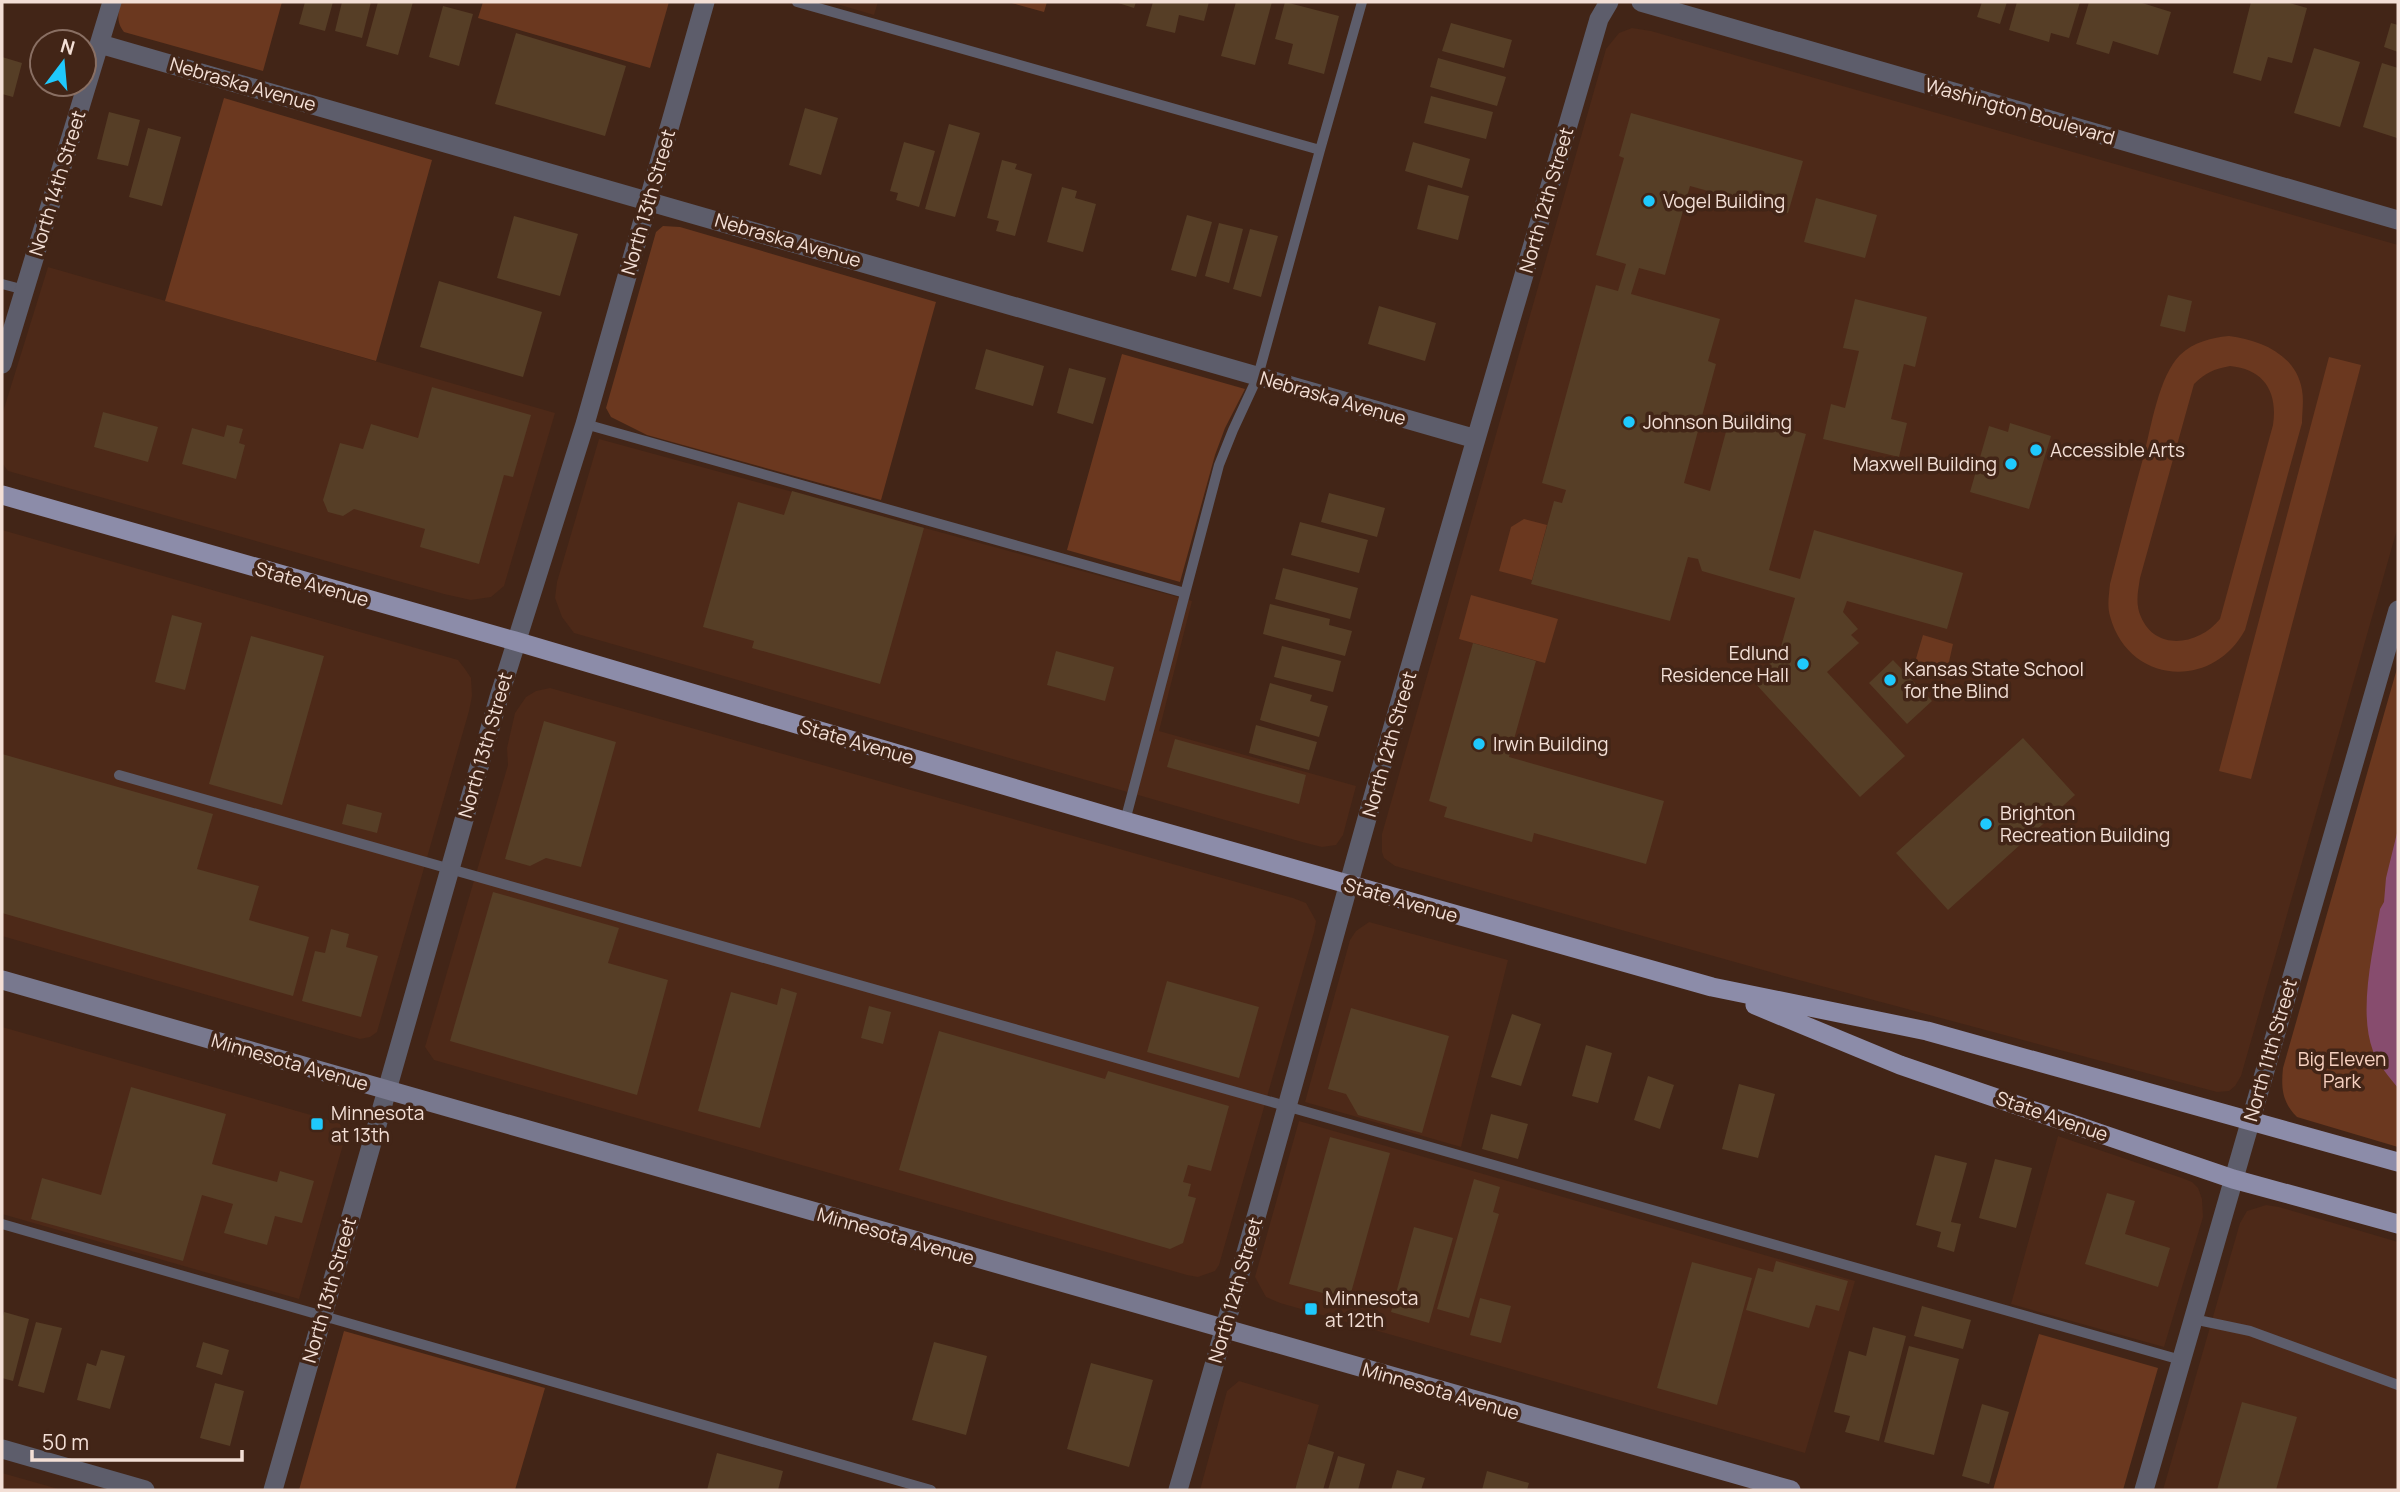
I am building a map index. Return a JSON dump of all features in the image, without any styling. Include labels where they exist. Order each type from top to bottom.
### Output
[{"type":"main road","name":"State Avenue","points":[[2,495],[515,641],[1125,821],[1712,987],[1927,1031],[2398,1162]]},
{"type":"main road","name":"Minnesota Avenue","points":[[2,980],[1791,1490]]},
{"type":"main road","name":"State Avenue","points":[[1712,987],[1900,1065],[2233,1179],[2398,1224]]},
{"type":"street","name":"North 14th Street","points":[[2,364],[112,2]]},
{"type":"street","name":"North 13th Street","points":[[272,1490],[515,641],[585,424],[705,2]]},
{"type":"street","name":"North 12th Street","points":[[1178,1490],[1476,439],[1599,19],[1609,2]]},
{"type":"street","name":"Washington Boulevard","points":[[1641,2],[2398,220]]},
{"type":"street","name":"Nebraska Avenue","points":[[100,44],[1476,439]]},
{"type":"street","name":"North 11th Street","points":[[2144,1490],[2398,610]]},
{"type":"street","points":[[2,1449],[145,1490]]},
{"type":"lane","points":[[797,2],[1320,150]]},
{"type":"lane","points":[[1125,821],[1219,465],[1258,376],[1362,2]]},
{"type":"lane","points":[[2,284],[25,290]]},
{"type":"lane","points":[[585,424],[1185,593]]},
{"type":"lane","points":[[119,775],[2181,1360]]},
{"type":"lane","points":[[2,1224],[931,1490]]},
{"type":"lane","points":[[2193,1319],[2250,1331],[2398,1385]]},
{"type":"shaded area","points":[[830,2],[878,2],[874,15]]},
{"type":"shaded area","name":"Kansas State School for the Blind","points":[[1632,28],[1651,31],[2398,245],[2398,526],[2241,1076],[2229,1091],[2217,1092],[1784,976],[1395,866],[1384,858],[1382,834],[1606,49],[1619,33]]},
{"type":"shaded area","points":[[48,267],[555,413],[504,586],[491,597],[471,600],[444,594],[8,471],[2,463],[2,415]]},
{"type":"shaded area","points":[[599,439],[1192,601],[1159,731],[1356,786],[1343,835],[1336,845],[1322,847],[1302,842],[574,633],[562,617],[555,598],[557,582]]},
{"type":"shaded area","points":[[2,530],[458,660],[465,669],[471,678],[469,711],[377,1032],[360,1039],[2,936]]},
{"type":"shaded area","points":[[550,688],[1306,903],[1316,921],[1314,932],[1219,1265],[1215,1271],[1198,1277],[1187,1275],[434,1060],[425,1047],[508,765],[507,748],[515,713],[526,697],[536,691]]},
{"type":"shaded area","points":[[2398,829],[2398,1088],[2373,1051],[2367,1018],[2367,1000],[2380,909],[2384,902],[2386,878]]},
{"type":"shaded area","points":[[1369,922],[1508,960],[1461,1147],[1305,1102],[1350,940],[1356,931]]},
{"type":"shaded area","points":[[2,1027],[339,1123],[346,1134],[299,1299],[2,1214]]},
{"type":"shaded area","points":[[1299,1121],[1855,1281],[1805,1453],[1266,1297],[1255,1277]]},
{"type":"shaded area","points":[[2058,1136],[2182,1178],[2198,1188],[2203,1217],[2164,1347],[2011,1304]]},
{"type":"shaded area","points":[[2266,1205],[2398,1242],[2398,1490],[2163,1490],[2240,1223],[2247,1211]]},
{"type":"shaded area","points":[[1239,1381],[1319,1405],[1295,1490],[1200,1490],[1227,1391]]},
{"type":"shaded area","points":[[2,1473],[62,1490],[2,1490]]},
{"type":"green space","points":[[121,2],[282,2],[263,71],[124,32],[118,18]]},
{"type":"green space","points":[[483,2],[669,2],[650,68],[478,18]]},
{"type":"green space","points":[[1008,2],[1047,2],[1044,12]]},
{"type":"green space","points":[[224,98],[432,160],[376,361],[165,301]]},
{"type":"green space","points":[[663,226],[680,227],[936,302],[881,500],[647,435],[611,417],[606,408],[656,232]]},
{"type":"green space","points":[[2222,337],[2253,341],[2284,358],[2292,367],[2302,390],[2302,423],[2245,630],[2230,650],[2213,663],[2193,670],[2172,671],[2152,666],[2134,655],[2120,639],[2109,612],[2110,584],[2166,376],[2185,351],[2203,341]],"holes":[[[2230,366],[2242,368],[2260,377],[2271,393],[2273,425],[2220,619],[2201,635],[2178,641],[2167,640],[2157,636],[2141,617],[2138,602],[2140,578],[2194,384],[2206,374],[2219,369]]]},
{"type":"green space","points":[[1122,354],[1245,389],[1215,455],[1180,582],[1067,550]]},
{"type":"green space","points":[[2329,357],[2361,365],[2251,779],[2219,771]]},
{"type":"green space","points":[[1524,519],[1547,525],[1532,580],[1499,571],[1511,527]]},
{"type":"green space","points":[[1471,595],[1558,619],[1545,663],[1459,639]]},
{"type":"green space","points":[[1923,635],[1953,644],[1946,675],[1919,667],[1915,662]]},
{"type":"green space","name":"Big Eleven Park","points":[[2398,665],[2398,1147],[2297,1117],[2285,1100],[2282,1082],[2283,1068]]},
{"type":"green space","points":[[344,1331],[545,1388],[515,1490],[299,1490]]},
{"type":"green space","points":[[2039,1334],[2158,1368],[2123,1490],[1993,1490]]},
{"type":"building","points":[[305,2],[333,2],[325,31],[299,24]]},
{"type":"building","points":[[342,2],[371,2],[362,38],[335,31]]},
{"type":"building","points":[[378,2],[413,2],[398,55],[366,46]]},
{"type":"building","points":[[1115,2],[1136,2],[1134,8]]},
{"type":"building","points":[[1153,2],[1209,2],[1204,21],[1179,15],[1175,33],[1146,26]]},
{"type":"building","points":[[1236,2],[1272,2],[1255,65],[1221,56]]},
{"type":"building","points":[[1285,2],[1339,16],[1324,74],[1288,64],[1293,44],[1275,39]]},
{"type":"building","points":[[1982,2],[2007,2],[2000,24],[1977,17]]},
{"type":"building","points":[[2017,2],[2080,2],[2069,38],[2051,33],[2049,42],[2009,30]]},
{"type":"building","points":[[2089,2],[2139,2],[2171,12],[2158,55],[2113,41],[2109,54],[2076,44]]},
{"type":"building","points":[[2251,2],[2286,2],[2307,8],[2292,63],[2268,57],[2261,81],[2233,73]]},
{"type":"building","points":[[443,6],[473,14],[459,66],[429,57]]},
{"type":"building","points":[[1451,23],[1512,40],[1504,68],[1442,51]]},
{"type":"building","points":[[2391,23],[2398,25],[2398,52],[2384,47]]},
{"type":"building","points":[[516,33],[626,66],[605,136],[495,104]]},
{"type":"building","points":[[2314,48],[2360,62],[2340,127],[2294,113]]},
{"type":"building","points":[[2,57],[22,63],[13,97],[2,94]]},
{"type":"building","points":[[1438,58],[1506,77],[1497,106],[1430,87]]},
{"type":"building","points":[[2382,63],[2398,68],[2397,138],[2363,127]]},
{"type":"building","points":[[1431,96],[1493,112],[1486,139],[1424,123]]},
{"type":"building","points":[[805,108],[838,118],[821,175],[789,165]]},
{"type":"building","points":[[109,112],[140,120],[128,166],[97,159]]},
{"type":"building","points":[[1631,113],[1803,161],[1788,213],[1690,186],[1665,275],[1639,268],[1631,294],[1720,319],[1708,361],[1716,364],[1684,483],[1710,491],[1731,413],[1806,434],[1769,570],[1800,579],[1814,530],[1963,573],[1947,629],[1847,601],[1843,612],[1858,629],[1851,635],[1859,643],[1827,672],[1905,756],[1860,797],[1754,682],[1772,666],[1768,662],[1780,650],[1795,598],[1702,571],[1698,559],[1688,557],[1670,621],[1531,584],[1554,501],[1562,503],[1566,490],[1542,483],[1596,285],[1618,291],[1626,264],[1596,255],[1624,158],[1619,156]]},
{"type":"building","points":[[949,124],[980,133],[955,217],[925,209]]},
{"type":"building","points":[[148,128],[181,137],[162,206],[129,197]]},
{"type":"building","points":[[904,142],[935,151],[919,207],[896,200],[898,193],[890,191]]},
{"type":"building","points":[[1413,142],[1470,159],[1462,188],[1405,171]]},
{"type":"building","points":[[1002,160],[1017,164],[1015,169],[1032,174],[1015,236],[996,231],[999,221],[987,218]]},
{"type":"building","points":[[1428,185],[1469,196],[1458,240],[1417,229]]},
{"type":"building","points":[[1062,187],[1077,191],[1075,198],[1096,204],[1083,252],[1047,242]]},
{"type":"building","points":[[1816,198],[1877,215],[1865,258],[1804,242]]},
{"type":"building","points":[[1187,215],[1212,222],[1196,277],[1171,270]]},
{"type":"building","points":[[514,216],[578,234],[560,296],[497,278]]},
{"type":"building","points":[[1219,223],[1243,229],[1229,283],[1205,276]]},
{"type":"building","points":[[1250,229],[1278,236],[1261,297],[1233,289]]},
{"type":"building","points":[[439,281],[542,312],[523,377],[420,347]]},
{"type":"building","points":[[2168,295],[2192,301],[2185,332],[2160,326]]},
{"type":"building","points":[[1855,299],[1927,317],[1915,367],[1904,364],[1891,419],[1907,423],[1899,457],[1823,439],[1831,404],[1845,408],[1859,351],[1843,348]]},
{"type":"building","points":[[1379,306],[1436,323],[1425,361],[1368,344]]},
{"type":"building","points":[[986,349],[1044,366],[1033,406],[975,389]]},
{"type":"building","points":[[1069,368],[1106,378],[1093,424],[1057,413]]},
{"type":"building","points":[[432,387],[531,415],[513,477],[504,475],[479,564],[420,547],[425,529],[354,509],[343,516],[328,512],[323,500],[340,443],[363,449],[371,424],[418,438]]},
{"type":"building","points":[[103,412],[158,427],[148,462],[94,447]]},
{"type":"building","name":"Maxwell Building","points":[[2010,423],[2051,436],[2029,509],[1970,492],[1989,426],[2008,432]]},
{"type":"building","points":[[227,425],[243,429],[239,443],[245,445],[236,479],[182,464],[192,428],[224,437]]},
{"type":"building","points":[[792,491],[924,528],[880,684],[752,648],[754,641],[703,627],[738,502],[784,515]]},
{"type":"building","points":[[1329,493],[1385,508],[1377,537],[1321,522]]},
{"type":"building","points":[[1300,522],[1368,540],[1359,573],[1291,555]]},
{"type":"building","points":[[1283,568],[1358,588],[1350,619],[1275,599]]},
{"type":"building","points":[[1270,604],[1330,619],[1329,625],[1352,631],[1345,656],[1263,634]]},
{"type":"building","points":[[172,615],[202,623],[185,690],[155,682]]},
{"type":"building","points":[[251,636],[324,656],[282,805],[209,784]]},
{"type":"building","name":"Irwin Building","points":[[1473,643],[1536,661],[1509,757],[1664,801],[1646,864],[1534,833],[1532,842],[1444,817],[1447,807],[1429,801]]},
{"type":"building","points":[[1282,646],[1341,661],[1333,692],[1274,677]]},
{"type":"building","points":[[1056,651],[1114,667],[1105,701],[1047,685]]},
{"type":"building","points":[[1893,660],[1932,701],[1907,724],[1869,683]]},
{"type":"building","points":[[1270,683],[1312,695],[1310,701],[1328,706],[1319,737],[1260,720]]},
{"type":"building","points":[[544,721],[616,742],[581,867],[546,858],[530,866],[505,859]]},
{"type":"building","points":[[1256,725],[1317,742],[1309,770],[1249,753]]},
{"type":"building","name":"Brighton Recreation Building","points":[[2023,738],[2075,795],[1948,910],[1896,853]]},
{"type":"building","points":[[1175,739],[1306,775],[1299,804],[1167,767]]},
{"type":"building","points":[[2,754],[213,814],[197,869],[259,886],[249,920],[309,937],[293,996],[2,913]]},
{"type":"building","points":[[347,804],[382,813],[377,833],[342,824]]},
{"type":"building","points":[[493,892],[619,928],[608,963],[668,980],[637,1095],[450,1041]]},
{"type":"building","points":[[331,929],[349,934],[346,947],[378,956],[361,1017],[302,1001],[315,951],[325,953]]},
{"type":"building","points":[[1167,981],[1259,1007],[1239,1078],[1147,1052]]},
{"type":"building","points":[[781,988],[797,993],[760,1128],[698,1111],[731,992],[777,1005]]},
{"type":"building","points":[[869,1006],[891,1012],[883,1044],[861,1038]]},
{"type":"building","points":[[1351,1008],[1449,1036],[1422,1133],[1358,1115],[1346,1094],[1328,1089]]},
{"type":"building","points":[[1512,1014],[1541,1024],[1521,1086],[1491,1077]]},
{"type":"building","points":[[939,1031],[1105,1079],[1108,1071],[1229,1106],[1211,1171],[1188,1165],[1183,1182],[1191,1184],[1188,1196],[1196,1198],[1183,1243],[1170,1249],[899,1170]]},
{"type":"building","points":[[1586,1045],[1612,1053],[1598,1103],[1572,1096]]},
{"type":"building","points":[[1648,1076],[1674,1085],[1660,1129],[1634,1120]]},
{"type":"building","points":[[1739,1084],[1775,1094],[1758,1158],[1722,1149]]},
{"type":"building","points":[[131,1087],[226,1114],[212,1164],[277,1182],[280,1171],[314,1181],[302,1223],[275,1216],[267,1245],[224,1233],[233,1204],[202,1195],[183,1261],[31,1219],[42,1178],[101,1195]]},
{"type":"building","points":[[1491,1114],[1528,1124],[1518,1159],[1482,1149]]},
{"type":"building","points":[[1330,1137],[1390,1153],[1349,1300],[1289,1284]]},
{"type":"building","points":[[1935,1155],[1967,1163],[1951,1222],[1961,1224],[1954,1252],[1937,1247],[1941,1232],[1916,1225]]},
{"type":"building","points":[[1995,1159],[2032,1168],[2016,1228],[1979,1218]]},
{"type":"building","points":[[1474,1179],[1500,1187],[1493,1212],[1499,1214],[1469,1318],[1437,1309]]},
{"type":"building","points":[[2107,1193],[2135,1201],[2125,1234],[2170,1248],[2158,1287],[2085,1264]]},
{"type":"building","points":[[1414,1227],[1453,1238],[1429,1323],[1391,1312]]},
{"type":"building","points":[[1776,1261],[1848,1281],[1839,1311],[1816,1305],[1809,1328],[1746,1310],[1758,1268],[1773,1272]]},
{"type":"building","points":[[1692,1262],[1752,1278],[1717,1405],[1657,1388]]},
{"type":"building","points":[[1480,1298],[1511,1306],[1501,1343],[1470,1335]]},
{"type":"building","points":[[1922,1306],[1971,1320],[1963,1349],[1914,1336]]},
{"type":"building","points":[[4,1312],[29,1319],[13,1381],[2,1378]]},
{"type":"building","points":[[36,1322],[62,1328],[44,1393],[18,1386]]},
{"type":"building","points":[[1873,1327],[1906,1336],[1879,1441],[1845,1432],[1850,1416],[1834,1412],[1849,1351],[1866,1356]]},
{"type":"building","points":[[203,1342],[229,1350],[222,1375],[196,1367]]},
{"type":"building","points":[[934,1342],[987,1356],[966,1435],[912,1420]]},
{"type":"building","points":[[1909,1346],[1959,1359],[1934,1455],[1884,1442]]},
{"type":"building","points":[[101,1350],[125,1356],[110,1409],[77,1400],[87,1363],[96,1366]]},
{"type":"building","points":[[1091,1363],[1153,1380],[1129,1467],[1067,1449]]},
{"type":"building","points":[[215,1383],[244,1391],[230,1446],[200,1438]]},
{"type":"building","points":[[2242,1402],[2297,1417],[2276,1490],[2217,1490]]},
{"type":"building","points":[[1982,1404],[2009,1412],[1989,1484],[1962,1476]]},
{"type":"building","points":[[1308,1444],[1334,1452],[1323,1490],[1295,1490]]},
{"type":"building","points":[[717,1453],[783,1471],[778,1490],[707,1490]]},
{"type":"building","points":[[1338,1456],[1365,1464],[1358,1490],[1328,1490]]},
{"type":"building","points":[[1397,1470],[1425,1478],[1421,1490],[1391,1490]]},
{"type":"building","points":[[1487,1471],[1529,1483],[1527,1490],[1482,1490]]},
{"type":"place","name":"Vogel Building","points":[[1649,201]]},
{"type":"place","name":"Johnson Building","points":[[1629,422]]},
{"type":"place","name":"Accessible Arts","points":[[2036,450]]},
{"type":"place","name":"Maxwell Building","points":[[2011,464]]},
{"type":"place","name":"Edlund Residence Hall","points":[[1803,664]]},
{"type":"place","name":"Kansas State School for the Blind","points":[[1890,680]]},
{"type":"place","name":"Irwin Building","points":[[1479,744]]},
{"type":"place","name":"Brighton Recreation Building","points":[[1986,824]]},
{"type":"place","name":"Minnesota at 13th","points":[[317,1124]]},
{"type":"place","name":"Minnesota at 12th","points":[[1311,1309]]}]
